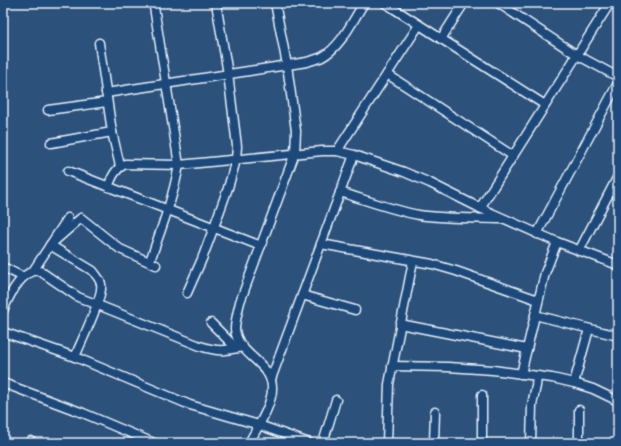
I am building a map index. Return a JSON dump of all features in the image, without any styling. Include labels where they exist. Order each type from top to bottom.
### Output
[{"type":"street","points":[[187,293],[214,228],[236,160],[237,146],[228,74],[216,3]]},
{"type":"street","points":[[239,347],[235,329],[240,302],[295,153],[296,131],[287,65],[274,3]]},
{"type":"street","points":[[48,110],[166,84],[307,62],[321,58],[335,47],[364,3]]},
{"type":"street","points":[[385,3],[395,6],[419,25],[545,105]]},
{"type":"street","points":[[441,39],[464,3]]},
{"type":"street","points":[[498,3],[577,55],[618,77]]},
{"type":"street","points":[[480,208],[577,55],[606,4]]},
{"type":"street","points":[[151,258],[168,210],[179,165],[154,7]]},
{"type":"street","points":[[337,151],[419,25]]},
{"type":"street","points":[[99,42],[112,132],[120,166]]},
{"type":"street","points":[[387,74],[513,156]]},
{"type":"street","points":[[538,234],[618,83]]},
{"type":"street","points":[[50,142],[112,132]]},
{"type":"street","points":[[108,187],[120,166],[125,164],[179,165],[295,153],[337,151],[354,155],[404,172],[538,234],[618,265]]},
{"type":"street","points":[[271,379],[354,155]]},
{"type":"street","points":[[68,171],[261,246]]},
{"type":"street","points":[[579,251],[618,176]]},
{"type":"street","points":[[340,192],[398,210],[420,215],[505,219]]},
{"type":"street","points":[[3,311],[14,289],[23,277],[33,271],[68,218]]},
{"type":"street","points":[[50,245],[82,218],[120,249],[156,265]]},
{"type":"street","points":[[521,374],[538,300],[557,242]]},
{"type":"street","points":[[321,244],[432,264],[538,300]]},
{"type":"street","points":[[50,245],[93,271],[101,284],[101,292],[97,304],[75,358]]},
{"type":"street","points":[[387,443],[389,384],[413,260]]},
{"type":"street","points":[[3,267],[23,277]]},
{"type":"street","points":[[33,271],[40,271],[78,296],[200,346],[224,351],[239,347]]},
{"type":"street","points":[[302,295],[355,310]]},
{"type":"street","points":[[535,315],[618,336]]},
{"type":"street","points":[[211,323],[248,353],[266,370],[271,379],[272,388],[270,399],[264,416],[249,443]]},
{"type":"street","points":[[400,324],[527,349]]},
{"type":"street","points":[[574,383],[588,329]]},
{"type":"street","points":[[3,332],[75,358],[190,405],[259,425],[309,443]]},
{"type":"street","points":[[392,366],[448,367],[493,370],[537,376],[574,383],[593,389],[618,401]]},
{"type":"street","points":[[531,443],[532,405],[537,376]]},
{"type":"street","points":[[3,383],[83,413],[154,443]]},
{"type":"street","points":[[482,395],[482,443]]},
{"type":"street","points":[[323,443],[336,400]]},
{"type":"street","points":[[579,410],[579,443]]},
{"type":"street","points":[[434,443],[435,412]]}]
